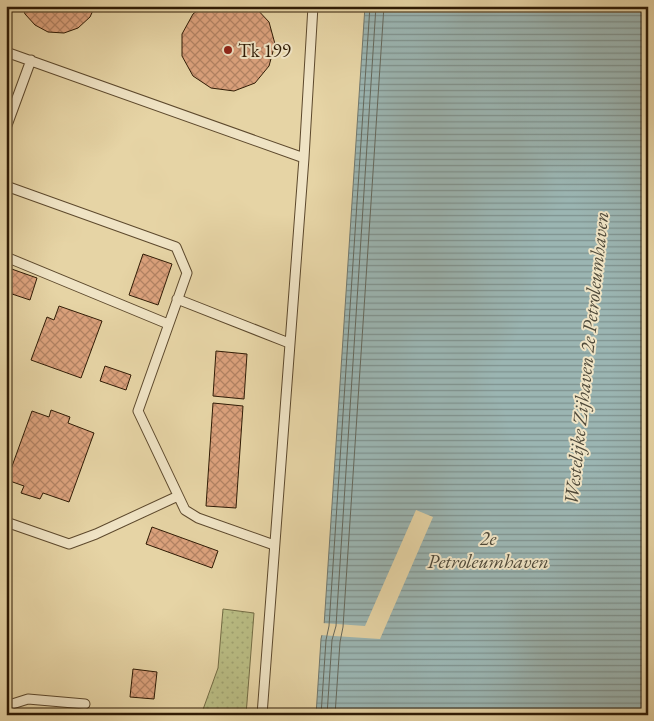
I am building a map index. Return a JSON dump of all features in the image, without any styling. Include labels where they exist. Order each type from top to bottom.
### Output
[{"type":"lane","points":[[262,715],[304,158],[313,6]]},
{"type":"lane","points":[[6,52],[304,158]]},
{"type":"lane","points":[[6,128],[31,60]]},
{"type":"lane","points":[[6,186],[176,247],[187,273],[138,411],[178,496],[190,515],[274,545]]},
{"type":"lane","points":[[6,257],[168,324]]},
{"type":"lane","points":[[177,299],[289,343]]},
{"type":"lane","points":[[6,522],[69,544],[96,534],[178,496]]},
{"type":"lane","points":[[6,706],[28,699],[85,704]]},
{"type":"green space","points":[[223,609],[254,613],[246,715],[201,715],[218,668]]},
{"type":"water","name":"2e Petroleumhaven","points":[[365,6],[648,6],[648,715],[316,715],[321,639],[324,626]]},
{"type":"pier","points":[[416,510],[433,517],[380,639],[319,635],[322,623],[365,626]]},
{"type":"building","points":[[22,6],[95,6],[90,17],[78,28],[64,33],[48,32],[35,25],[25,14]]},
{"type":"building","name":"Tk 199","points":[[203,6],[254,6],[269,22],[275,44],[269,66],[255,83],[234,91],[211,88],[193,76],[182,56],[182,34],[193,14]]},
{"type":"building","points":[[143,254],[172,264],[158,305],[129,295]]},
{"type":"building","points":[[6,267],[37,278],[30,300],[6,292]]},
{"type":"building","points":[[59,306],[102,321],[81,378],[31,360],[47,317],[54,320]]},
{"type":"building","points":[[216,351],[247,354],[244,399],[213,396]]},
{"type":"building","points":[[105,366],[131,375],[126,390],[100,381]]},
{"type":"building","points":[[213,403],[243,406],[236,508],[206,506]]},
{"type":"building","points":[[51,410],[70,417],[68,423],[94,433],[69,502],[43,493],[40,499],[21,493],[24,486],[7,480],[32,411],[49,417]]},
{"type":"building","points":[[152,527],[218,551],[212,568],[146,544]]},
{"type":"building","points":[[133,669],[157,672],[154,699],[130,697]]},
{"type":"place","name":"Tk 199","points":[[228,50]]},
{"type":"water label","name":"Westelijke Zijhaven 2e Petroleumhaven","points":[[586,358]]}]
